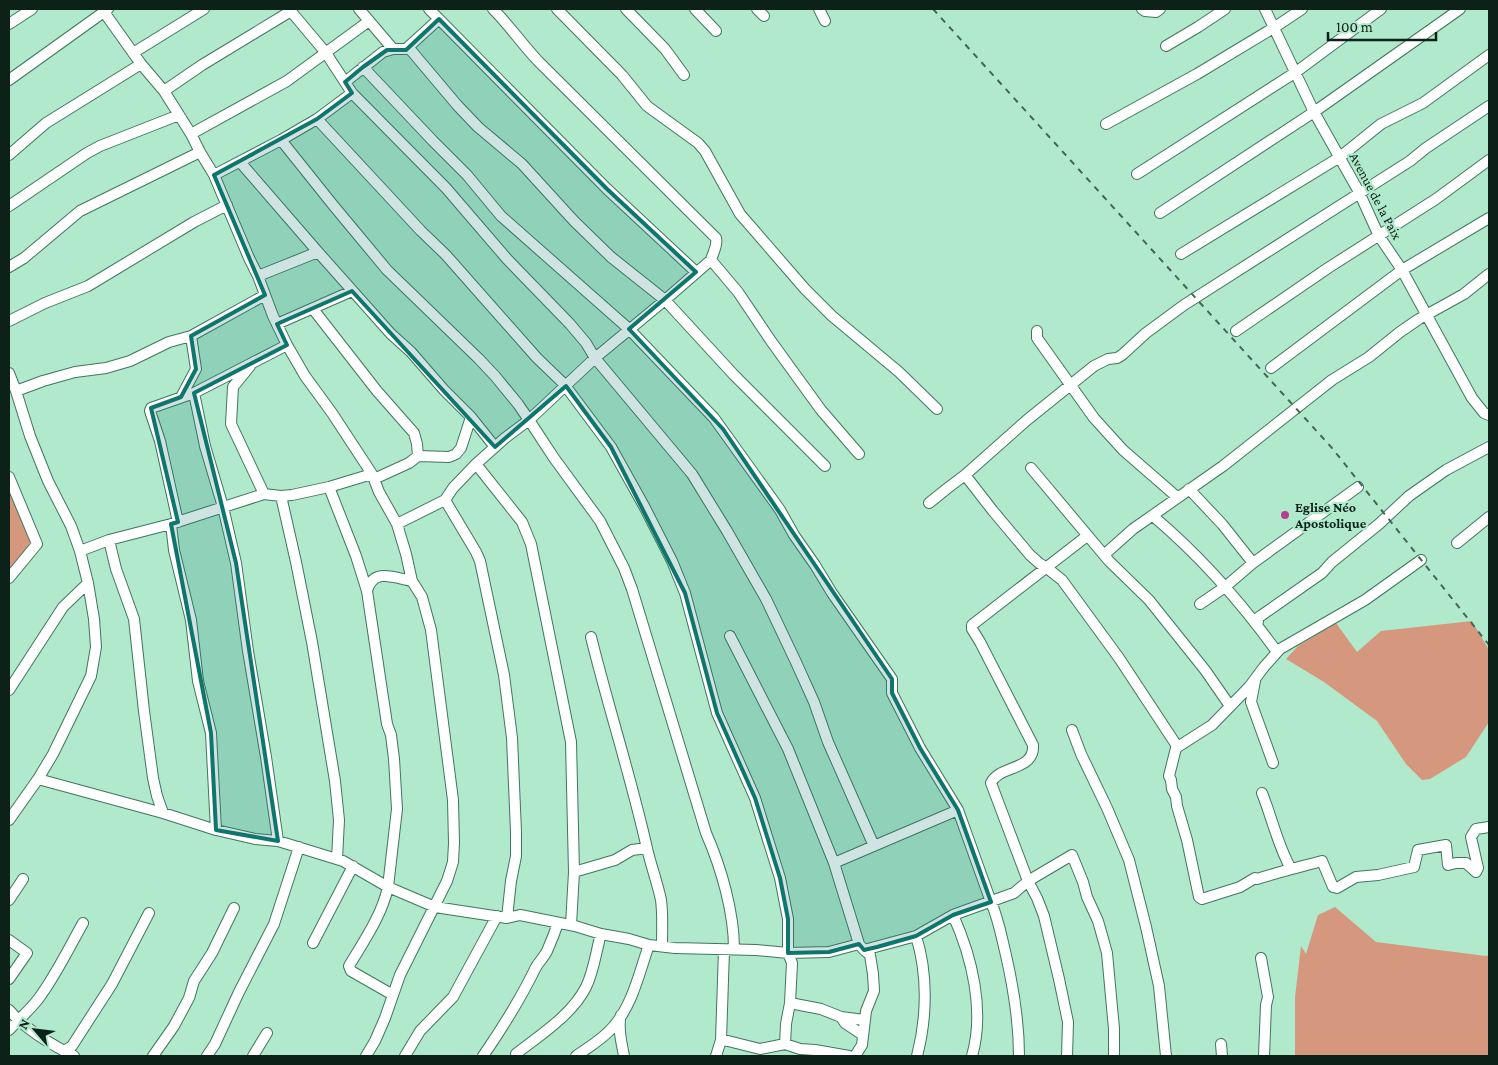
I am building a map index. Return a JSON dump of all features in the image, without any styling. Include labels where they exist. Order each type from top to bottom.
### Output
[{"type":"street","points":[[9,24],[32,9]]},
{"type":"street","points":[[133,52],[204,9]]},
{"type":"street","points":[[359,9],[394,49]]},
{"type":"street","points":[[429,9],[607,190],[696,272]]},
{"type":"street","points":[[397,524],[445,500],[453,488],[476,464],[530,420],[595,358],[711,260],[717,242],[716,238],[538,61],[493,9]]},
{"type":"street","points":[[557,9],[622,75],[647,106],[698,143],[706,151],[740,214],[812,296],[832,316],[899,372],[938,409]]},
{"type":"street","points":[[626,9],[665,49],[684,76]]},
{"type":"street","points":[[695,9],[716,31]]},
{"type":"street","points":[[819,9],[825,21]]},
{"type":"street","points":[[1142,9],[1156,12],[1160,9]]},
{"type":"street","points":[[1166,46],[1225,9]]},
{"type":"street","name":"Avenue de la Paix","points":[[1265,9],[1314,112],[1360,192],[1379,236],[1402,270],[1472,398],[1487,414],[1489,424]]},
{"type":"street","points":[[1106,124],[1197,74],[1302,9]]},
{"type":"street","points":[[1137,174],[1296,72],[1381,9]]},
{"type":"street","points":[[1160,213],[1314,112],[1460,9]]},
{"type":"street","points":[[9,80],[105,10],[141,64],[164,91],[191,134],[214,175],[258,276],[264,295],[288,345],[305,376],[332,413],[373,476],[379,492],[397,524],[412,581],[422,597],[431,630],[452,800],[454,843],[447,881],[400,975],[375,1041],[366,1056]]},
{"type":"street","points":[[164,91],[290,10],[326,53],[352,93],[446,188],[507,259],[570,324],[595,358],[692,474],[766,599],[814,702],[832,752],[874,846]]},
{"type":"street","points":[[345,82],[383,52],[409,48],[439,19]]},
{"type":"street","points":[[191,134],[287,81],[369,21]]},
{"type":"street","points":[[409,48],[478,127],[522,164],[574,221],[611,257],[665,300],[752,393],[825,466]]},
{"type":"street","points":[[1181,254],[1340,157],[1380,124],[1423,103],[1489,55]]},
{"type":"street","points":[[9,155],[46,123],[141,64]]},
{"type":"street","points":[[363,67],[432,141],[467,175],[501,216],[629,329],[714,418],[780,510],[832,593],[892,679],[892,693],[920,748],[958,810],[991,902],[998,916],[1009,968],[1019,1056]]},
{"type":"street","points":[[214,175],[317,119],[352,93]]},
{"type":"street","points":[[930,503],[1027,420],[1094,366],[1122,355],[1146,333],[1184,306],[1410,161],[1426,148],[1489,106]]},
{"type":"street","points":[[9,206],[100,146],[179,115]]},
{"type":"street","points":[[317,119],[421,231],[445,254],[537,358],[566,386],[611,447],[672,561],[685,593],[717,713],[755,798],[780,878],[788,919],[788,953],[792,963],[785,1044]]},
{"type":"street","points":[[281,140],[387,270],[495,376],[530,420],[554,458],[600,521],[624,568],[630,582],[704,825],[718,859],[734,928],[729,949],[721,1040],[716,1056]]},
{"type":"street","points":[[9,267],[24,258],[80,211],[200,152]]},
{"type":"street","points":[[1236,331],[1328,268],[1436,199],[1489,160]]},
{"type":"street","points":[[240,162],[352,291],[471,417],[495,447]]},
{"type":"street","points":[[9,321],[45,303],[88,286],[194,222],[227,205]]},
{"type":"street","points":[[1270,368],[1402,270],[1489,218]]},
{"type":"street","points":[[258,276],[318,252]]},
{"type":"street","points":[[711,260],[738,292],[821,410],[859,454]]},
{"type":"street","points":[[1105,554],[1123,537],[1223,466],[1332,380],[1369,358],[1400,332],[1426,315],[1464,294],[1489,274]]},
{"type":"street","points":[[277,324],[352,291]]},
{"type":"street","points":[[16,391],[75,372],[106,368],[130,361],[169,342],[191,336],[264,295]]},
{"type":"street","points":[[312,309],[377,392],[414,433],[418,444],[418,456]]},
{"type":"street","points":[[1036,331],[1038,338],[1094,418],[1123,450],[1177,497]]},
{"type":"street","points":[[181,398],[196,369],[191,336]]},
{"type":"street","points":[[216,830],[211,733],[198,681],[191,620],[174,550],[175,523],[160,441],[150,411],[153,407],[194,393],[288,345]]},
{"type":"street","points":[[252,363],[233,387],[231,424],[264,494]]},
{"type":"street","points":[[9,373],[30,436],[48,481],[71,526],[80,551],[88,582],[96,647],[91,676],[53,754],[9,820]]},
{"type":"street","points":[[194,393],[205,446],[223,507],[236,563],[278,841]]},
{"type":"street","points":[[80,551],[109,540],[175,523],[264,494],[292,495],[329,487],[373,476],[409,463],[418,456],[449,457],[456,454],[461,448],[471,417]]},
{"type":"street","points":[[1257,625],[1258,619],[1262,615],[1319,573],[1322,573],[1332,562],[1380,524],[1409,496],[1446,470],[1489,447]]},
{"type":"street","points":[[476,464],[522,522],[531,544],[570,742],[574,872],[571,925]]},
{"type":"street","points":[[1031,468],[1109,561],[1149,600],[1205,670],[1230,706]]},
{"type":"street","points":[[965,475],[1030,555],[1062,580],[1177,746]]},
{"type":"street","points":[[9,476],[37,544],[9,578]]},
{"type":"street","points":[[329,487],[356,556],[367,591],[394,759],[397,809],[385,899],[371,930],[349,969],[393,995]]},
{"type":"street","points":[[1200,604],[1358,487]]},
{"type":"street","points":[[1189,489],[1222,524],[1253,563]]},
{"type":"street","points":[[281,496],[312,642],[335,781],[339,820],[337,859]]},
{"type":"street","points":[[405,1056],[420,1031],[452,998],[502,917],[516,856],[512,738],[504,675],[480,561],[445,500]]},
{"type":"street","points":[[1153,516],[1181,540],[1224,587],[1257,625],[1277,652]]},
{"type":"street","points":[[1457,543],[1489,517]]},
{"type":"street","points":[[1067,1056],[1068,1022],[1044,916],[1028,881],[991,783],[994,778],[1025,762],[1032,754],[1033,745],[972,629],[972,625],[1087,536]]},
{"type":"street","points":[[109,540],[116,569],[134,619],[153,778],[163,813]]},
{"type":"street","points":[[1421,560],[1365,600],[1277,652],[1255,680],[1212,725],[1177,746],[1169,776],[1187,840],[1199,897],[1212,896],[1240,887],[1255,878],[1322,861],[1333,886],[1337,888],[1356,877],[1378,875],[1414,867],[1418,850],[1446,845],[1448,865],[1466,863],[1476,872],[1478,868],[1471,837],[1476,828],[1489,828]]},
{"type":"street","points":[[367,591],[368,585],[376,578],[382,576],[390,575],[412,581]]},
{"type":"street","points":[[9,690],[64,607],[88,582]]},
{"type":"street","points":[[590,636],[638,808],[661,902],[662,946]]},
{"type":"street","points":[[730,636],[788,750],[834,863],[861,947],[870,956],[874,991],[866,1011],[862,1045],[855,1056]]},
{"type":"street","points":[[1255,680],[1251,702],[1273,763]]},
{"type":"street","points":[[1072,730],[1129,860],[1159,986],[1166,1056]]},
{"type":"street","points":[[38,779],[163,813],[216,830],[278,841],[337,859],[353,866],[388,887],[435,907],[502,917],[520,915],[571,925],[649,945],[674,948],[788,953],[829,952],[916,936],[953,915],[1014,893],[1028,881],[1071,855],[1074,856],[1087,897],[1098,921],[1107,953],[1114,1021],[1114,1056]]},
{"type":"street","points":[[1262,793],[1284,855],[1291,869]]},
{"type":"street","points":[[834,863],[958,810]]},
{"type":"street","points":[[207,1056],[215,1044],[238,992],[274,924],[299,847]]},
{"type":"street","points":[[574,872],[615,860],[632,850],[647,848]]},
{"type":"street","points":[[313,943],[353,866]]},
{"type":"street","points":[[9,900],[23,879]]},
{"type":"street","points":[[152,1056],[174,1026],[188,998],[194,980],[212,953],[234,908]]},
{"type":"street","points":[[9,1010],[18,1021],[50,1044],[69,1054],[72,1046],[112,984],[149,913]]},
{"type":"street","points":[[953,915],[972,971],[977,1013],[972,1056]]},
{"type":"street","points":[[9,1030],[39,998],[61,964],[83,923]]},
{"type":"street","points":[[483,1056],[519,1001],[546,953],[558,923]]},
{"type":"street","points":[[516,1054],[558,1021],[578,999],[586,986],[601,934]]},
{"type":"street","points":[[916,936],[921,951],[925,979],[921,1040],[917,1056]]},
{"type":"street","points":[[9,940],[27,953],[9,979]]},
{"type":"street","points":[[624,1056],[620,1019],[635,989],[649,945]]},
{"type":"street","points":[[1261,958],[1268,997],[1264,1056]]},
{"type":"street","points":[[790,1003],[821,1009],[841,1017],[864,1020]]},
{"type":"street","points":[[576,1056],[602,1038],[626,1007]]},
{"type":"street","points":[[841,1017],[845,1023],[863,1035]]},
{"type":"street","points":[[253,1056],[267,1033]]},
{"type":"street","points":[[721,1040],[760,1049],[785,1044],[800,1049],[849,1056]]},
{"type":"street","points":[[1220,1044],[1222,1056]]},
{"type":"highlighted area","points":[[439,19],[607,189],[696,272],[629,329],[723,429],[892,679],[892,693],[920,748],[958,810],[991,902],[953,915],[916,936],[877,947],[864,950],[859,944],[829,952],[788,953],[788,919],[780,878],[755,798],[717,713],[685,593],[611,447],[566,386],[495,447],[352,291],[277,324],[287,345],[194,393],[236,563],[278,841],[216,830],[211,733],[171,524],[178,522],[151,408],[181,397],[196,369],[191,336],[265,295],[214,175],[317,119],[352,93],[345,82],[363,67],[387,50],[406,50]]},
{"type":"shaded area","points":[[9,476],[36,544],[9,580]]},
{"type":"shaded area","points":[[1472,621],[1489,650],[1489,722],[1466,757],[1430,779],[1422,780],[1406,764],[1377,721],[1324,682],[1286,659],[1298,646],[1336,623],[1357,652],[1381,631]]},
{"type":"shaded area","points":[[1335,907],[1376,942],[1489,955],[1489,1056],[1295,1056],[1295,997],[1301,946],[1306,954],[1318,915]]},
{"type":"railway","points":[[933,9],[1332,448],[1489,645]]},
{"type":"place","name":"Eglise Néo Apostolique","points":[[1285,515]]}]
